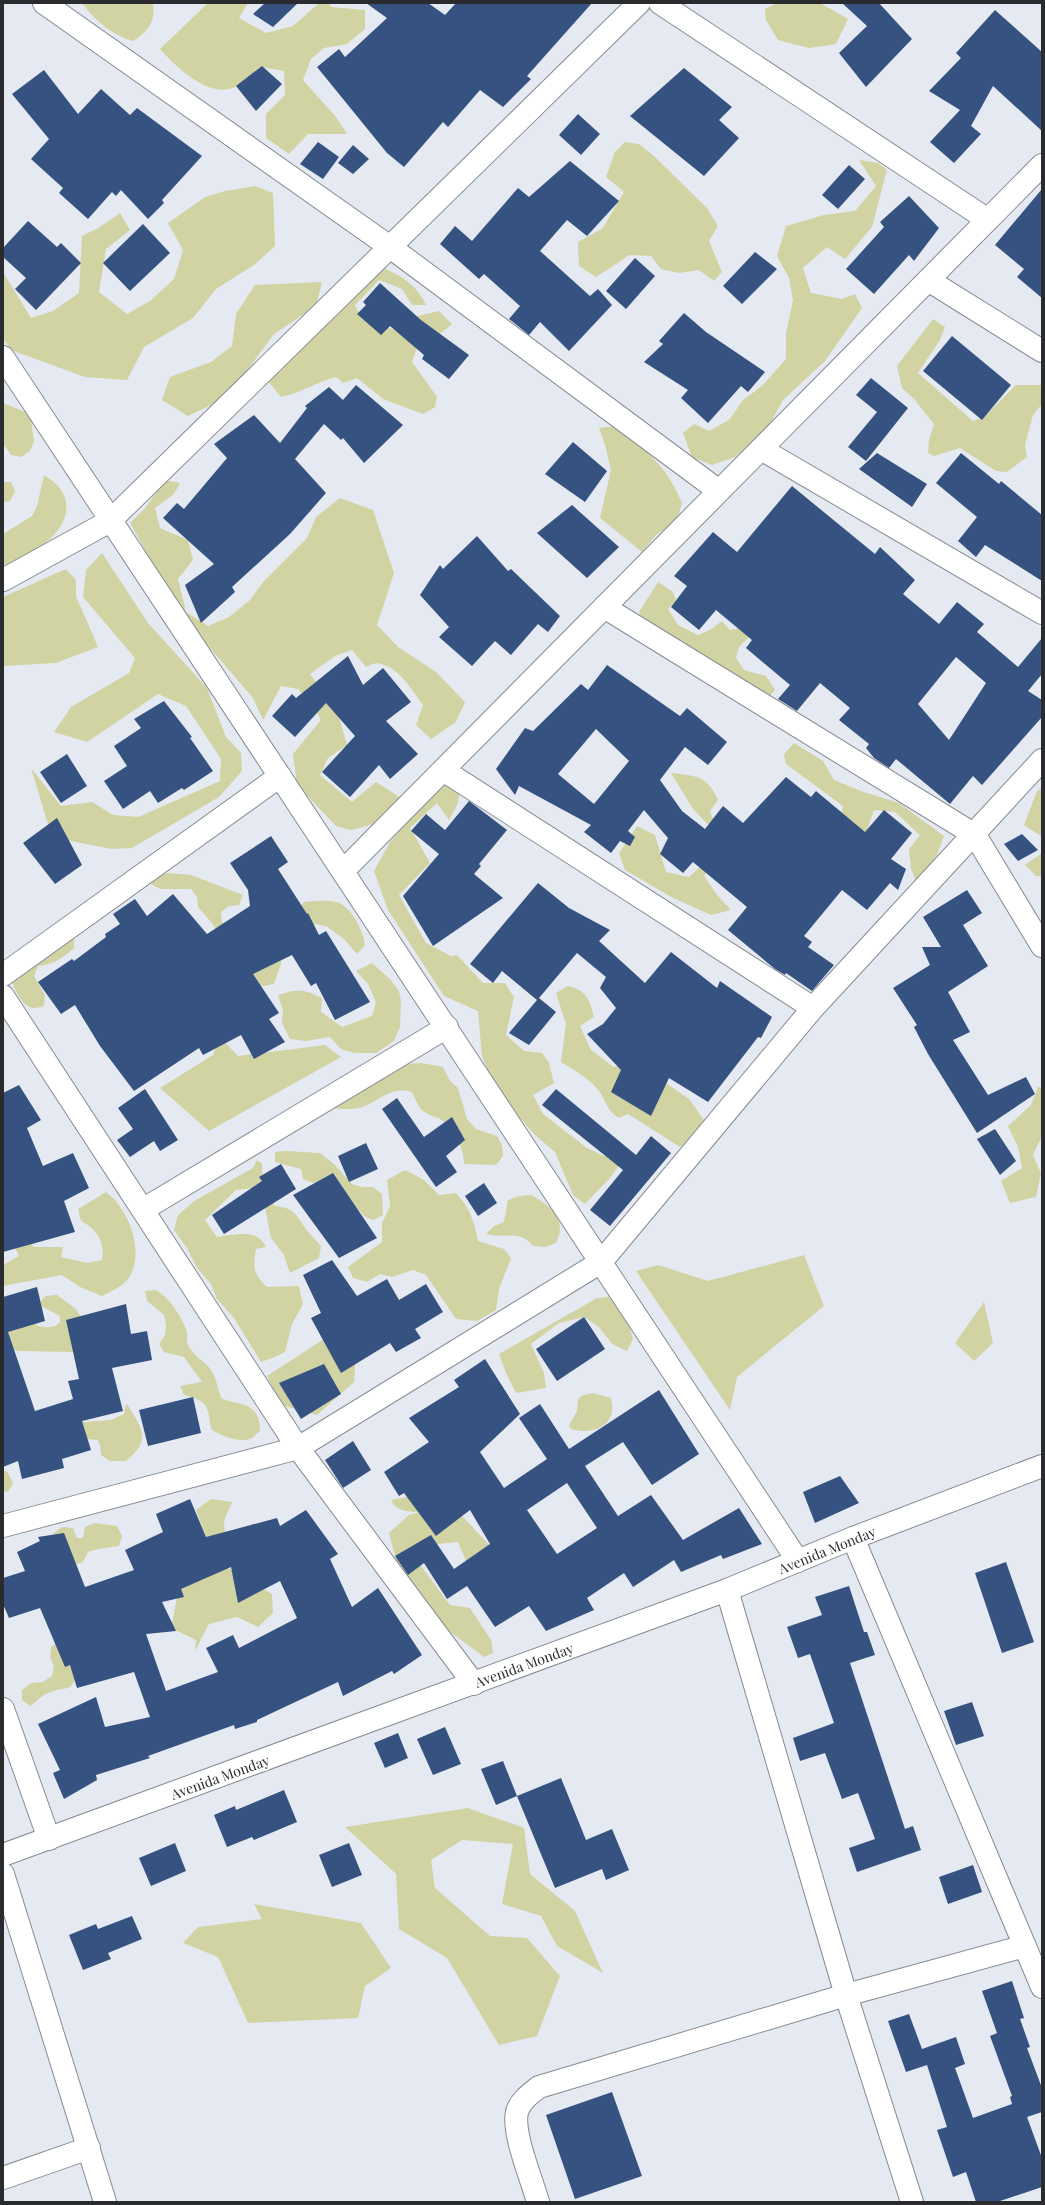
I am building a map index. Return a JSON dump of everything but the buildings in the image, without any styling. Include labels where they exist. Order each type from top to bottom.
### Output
[{"type":"street","points":[[44,3],[390,247],[719,491]]},
{"type":"street","points":[[3,580],[110,521],[639,3]]},
{"type":"street","points":[[660,3],[988,220]]},
{"type":"street","points":[[344,870],[1042,165]]},
{"type":"street","points":[[928,280],[1042,351]]},
{"type":"street","points":[[3,357],[110,521],[344,870],[798,1561]]},
{"type":"street","points":[[760,449],[1042,613]]},
{"type":"street","points":[[604,607],[975,835],[1042,946]]},
{"type":"street","points":[[3,1526],[298,1448],[601,1262],[813,1008],[975,835],[1042,760]]},
{"type":"street","points":[[443,770],[813,1008]]},
{"type":"street","points":[[3,976],[280,776]]},
{"type":"street","points":[[3,996],[144,1209],[298,1448],[474,1684]]},
{"type":"street","points":[[144,1209],[447,1027]]},
{"type":"street","name":"Avenida Monday","points":[[3,1855],[474,1684],[727,1590],[853,1538],[1042,1466]]},
{"type":"street","points":[[853,1538],[1042,1987]]},
{"type":"street","points":[[727,1590],[846,1995],[912,2202]]},
{"type":"street","points":[[3,1709],[50,1839]]},
{"type":"street","points":[[3,1874],[105,2202]]},
{"type":"street","points":[[538,2202],[516,2130],[517,2112],[526,2097],[538,2087],[846,1995],[1025,1946]]},
{"type":"street","points":[[3,2178],[89,2148]]},
{"type":"green space","points":[[82,3],[153,3],[154,10],[152,21],[147,30],[133,41],[118,35],[104,26],[92,16]]},
{"type":"green space","points":[[208,3],[248,3],[239,18],[266,33],[293,26],[319,3],[328,3],[331,7],[365,10],[365,29],[347,44],[324,48],[311,59],[303,80],[336,117],[347,134],[308,134],[289,154],[266,138],[266,114],[285,95],[284,71],[262,67],[237,86],[227,89],[216,89],[205,86],[195,80],[175,64],[160,49]]},
{"type":"green space","points":[[777,3],[820,3],[848,19],[836,44],[809,48],[778,40],[766,20],[765,9]]},
{"type":"green space","points":[[625,142],[639,144],[655,157],[707,208],[718,226],[709,241],[722,272],[714,281],[699,270],[679,273],[661,269],[651,256],[630,255],[596,277],[579,266],[578,242],[603,228],[624,192],[606,177],[615,152]]},
{"type":"green space","points":[[859,160],[878,163],[887,170],[872,227],[845,259],[827,247],[803,268],[811,293],[842,299],[855,294],[862,308],[825,361],[783,400],[770,424],[735,457],[712,465],[692,457],[683,433],[694,424],[709,431],[729,420],[743,400],[763,385],[786,359],[786,333],[793,300],[789,278],[777,256],[786,226],[824,215],[855,211],[876,186]]},
{"type":"green space","points":[[255,186],[273,193],[275,246],[254,265],[216,289],[193,318],[144,347],[127,380],[85,377],[11,350],[3,338],[3,272],[31,318],[53,311],[79,293],[82,236],[100,227],[120,213],[130,230],[106,249],[99,292],[127,314],[150,301],[174,279],[183,250],[168,223],[205,197],[225,191]]},
{"type":"green space","points":[[381,267],[396,274],[413,286],[422,297],[426,305],[412,305],[402,289],[379,280],[355,305],[362,319],[407,334],[418,316],[439,311],[452,324],[437,336],[418,344],[412,362],[437,397],[435,407],[423,414],[383,399],[357,378],[343,383],[336,377],[281,397],[268,381]]},
{"type":"green space","points":[[322,282],[316,306],[274,334],[245,373],[213,404],[188,416],[162,400],[170,377],[211,362],[232,346],[236,314],[255,285]]},
{"type":"green space","points":[[933,319],[945,327],[940,340],[918,373],[973,421],[984,417],[1016,385],[1042,385],[1042,404],[1033,415],[1025,445],[1027,457],[1007,472],[996,471],[960,448],[934,456],[928,453],[929,440],[934,424],[914,399],[902,388],[897,366]]},
{"type":"green space","points":[[3,403],[25,412],[31,420],[34,441],[30,451],[21,457],[11,455],[3,443]]},
{"type":"green space","points":[[615,426],[646,451],[662,469],[669,478],[682,503],[677,521],[656,535],[642,552],[600,518],[611,470],[599,428]]},
{"type":"green space","points":[[44,475],[59,488],[66,502],[65,516],[59,529],[48,541],[34,552],[3,565],[3,534],[32,516],[37,506]]},
{"type":"green space","points":[[165,480],[180,483],[174,494],[155,508],[160,528],[188,540],[193,560],[178,579],[186,612],[208,626],[229,617],[250,600],[264,581],[307,538],[316,517],[340,498],[373,510],[394,573],[377,625],[398,647],[436,672],[465,702],[456,722],[431,739],[416,725],[423,705],[400,675],[388,666],[378,663],[366,667],[352,650],[335,656],[310,674],[337,710],[347,745],[328,758],[320,775],[352,802],[376,782],[401,798],[374,824],[351,830],[336,826],[297,785],[293,754],[321,720],[313,706],[298,689],[281,686],[263,720],[253,698],[210,648],[186,624],[130,523],[145,508]]},
{"type":"green space","points":[[3,482],[11,482],[15,491],[10,501],[3,502]]},
{"type":"green space","points":[[102,553],[148,623],[207,688],[226,737],[241,753],[242,771],[219,797],[132,848],[111,849],[52,837],[31,768],[61,806],[92,802],[113,815],[138,817],[220,781],[221,759],[186,706],[158,694],[87,742],[54,732],[71,707],[129,673],[135,658],[83,597],[86,570]]},
{"type":"green space","points":[[66,569],[76,580],[76,596],[98,647],[56,663],[3,666],[3,597]]},
{"type":"green space","points":[[658,582],[673,592],[676,600],[668,609],[678,625],[698,635],[710,630],[722,621],[730,630],[745,627],[750,636],[739,647],[736,658],[744,670],[766,676],[775,690],[765,701],[647,629],[639,612]]},
{"type":"green space","points":[[794,743],[823,761],[834,780],[861,791],[899,803],[944,836],[937,855],[917,883],[911,869],[909,849],[920,835],[895,812],[874,810],[867,830],[855,846],[841,816],[843,806],[786,764],[784,754]]},
{"type":"green space","points":[[671,773],[694,776],[705,781],[710,786],[718,800],[710,811],[713,819],[718,825],[731,834],[762,848],[749,856],[733,843],[725,846],[704,876],[717,895],[731,910],[711,915],[673,898],[625,870],[619,853],[637,826],[655,835],[666,872],[689,877],[706,861],[720,842],[714,831],[693,809]]},
{"type":"green space","points":[[446,781],[459,793],[458,803],[449,820],[437,803],[410,828],[430,863],[399,895],[426,943],[451,956],[457,955],[483,983],[505,983],[514,997],[506,1035],[524,1051],[542,1053],[549,1063],[554,1083],[533,1095],[543,1114],[587,1148],[604,1156],[625,1157],[610,1178],[585,1204],[573,1195],[555,1152],[534,1134],[496,1090],[482,1056],[478,1011],[444,996],[388,910],[374,871],[390,842],[417,810]]},
{"type":"green space","points":[[1042,788],[1042,852],[1041,836],[1024,825],[1037,791]]},
{"type":"green space","points":[[1042,853],[1042,876],[1036,876],[1025,865]]},
{"type":"green space","points":[[169,873],[191,875],[243,895],[239,905],[229,906],[221,912],[222,922],[229,930],[280,954],[281,964],[274,984],[264,986],[254,985],[212,923],[198,907],[197,897],[191,889],[160,889],[151,884],[158,876]]},
{"type":"green space","points":[[330,901],[339,903],[353,915],[360,927],[365,945],[357,954],[344,939],[326,926],[314,924],[298,911],[304,902]]},
{"type":"green space","points":[[74,937],[74,948],[66,955],[53,963],[38,966],[34,976],[45,995],[44,1006],[33,1008],[29,1007],[18,996],[11,977]]},
{"type":"green space","points":[[372,963],[390,979],[399,991],[401,1001],[400,1027],[394,1041],[376,1053],[354,1053],[341,1049],[330,1037],[306,1041],[290,1039],[282,1023],[283,1011],[278,995],[300,991],[322,998],[321,1012],[342,1027],[372,1016],[376,1002],[368,984],[356,971]]},
{"type":"green space","points":[[568,986],[583,993],[591,1006],[594,1017],[580,1026],[591,1050],[614,1067],[634,1061],[689,1099],[704,1120],[698,1134],[680,1147],[628,1114],[619,1118],[607,1106],[602,1095],[591,1082],[561,1062],[566,1024],[556,993]]},
{"type":"green space","points":[[219,1036],[238,1056],[325,1045],[341,1057],[209,1131],[160,1088],[213,1055]]},
{"type":"green space","points":[[422,1063],[443,1067],[450,1081],[458,1088],[467,1119],[476,1129],[497,1136],[502,1145],[503,1156],[496,1165],[464,1164],[464,1158],[460,1145],[450,1127],[440,1119],[423,1111],[418,1105],[412,1092],[392,1092],[359,1108],[331,1108],[400,1064]]},
{"type":"green space","points":[[1038,1087],[1042,1088],[1042,1136],[1033,1155],[1041,1173],[1036,1197],[1010,1203],[1001,1181],[1022,1168],[1018,1147],[1008,1126],[1031,1105]]},
{"type":"green space","points":[[286,1151],[320,1153],[335,1165],[352,1184],[362,1187],[373,1187],[382,1194],[383,1215],[373,1220],[364,1216],[358,1209],[347,1206],[325,1182],[313,1183],[303,1179],[301,1169],[275,1162],[275,1152]]},
{"type":"green space","points":[[257,1160],[262,1164],[263,1192],[275,1206],[291,1210],[321,1246],[319,1258],[290,1273],[284,1255],[271,1238],[265,1207],[253,1188],[236,1190],[205,1220],[217,1237],[244,1234],[257,1237],[262,1241],[266,1247],[256,1249],[254,1266],[259,1278],[267,1287],[299,1286],[303,1304],[292,1324],[285,1352],[261,1362],[234,1318],[217,1299],[211,1284],[197,1268],[187,1248],[174,1230],[178,1215],[194,1201],[253,1168]]},
{"type":"green space","points":[[405,1170],[424,1180],[439,1195],[456,1193],[471,1215],[478,1241],[504,1249],[511,1258],[499,1289],[496,1310],[477,1321],[456,1319],[426,1275],[413,1270],[392,1277],[380,1274],[367,1282],[353,1278],[348,1267],[382,1242],[382,1223],[390,1206],[387,1180]]},
{"type":"green space","points":[[106,1192],[122,1209],[128,1220],[135,1245],[133,1268],[126,1282],[102,1296],[80,1287],[62,1275],[3,1286],[3,1265],[19,1256],[4,1224],[28,1226],[33,1247],[63,1247],[61,1257],[87,1263],[102,1260],[103,1253],[99,1237],[87,1224],[81,1221],[78,1209]]},
{"type":"green space","points":[[531,1195],[545,1204],[556,1214],[560,1227],[556,1243],[545,1247],[533,1246],[528,1241],[517,1236],[486,1234],[494,1226],[504,1222],[508,1200],[519,1196]]},
{"type":"green space","points":[[804,1255],[824,1306],[737,1377],[730,1410],[636,1271],[658,1265],[708,1281]]},
{"type":"green space","points":[[156,1290],[171,1303],[179,1314],[187,1332],[187,1342],[190,1349],[213,1373],[222,1399],[243,1404],[253,1410],[257,1415],[260,1431],[252,1438],[247,1440],[237,1440],[225,1437],[215,1432],[211,1429],[209,1415],[202,1402],[184,1395],[180,1386],[202,1382],[184,1357],[164,1352],[159,1344],[165,1335],[166,1325],[164,1315],[147,1301],[145,1291]]},
{"type":"green space","points":[[57,1295],[76,1309],[82,1319],[73,1352],[17,1351],[6,1345],[3,1305],[31,1323],[39,1326],[54,1326],[60,1322],[60,1316],[41,1306],[41,1301],[45,1296]]},
{"type":"green space","points":[[615,1296],[627,1319],[633,1339],[627,1351],[612,1344],[599,1327],[584,1317],[559,1323],[531,1344],[544,1373],[546,1388],[516,1393],[499,1354],[597,1298]]},
{"type":"green space","points":[[984,1302],[993,1343],[974,1361],[955,1343]]},
{"type":"green space","points":[[341,1328],[356,1349],[354,1382],[317,1415],[281,1405],[267,1376]]},
{"type":"green space","points":[[593,1393],[611,1398],[611,1415],[607,1422],[596,1429],[588,1431],[571,1429],[569,1425],[577,1411],[578,1400],[581,1396]]},
{"type":"green space","points":[[126,1404],[139,1424],[142,1441],[137,1451],[126,1461],[110,1461],[101,1455],[98,1440],[87,1439],[82,1422],[111,1420],[124,1414]]},
{"type":"green space","points":[[3,1469],[8,1473],[13,1483],[8,1492],[3,1491]]},
{"type":"green space","points":[[408,1497],[463,1517],[491,1547],[475,1582],[458,1542],[418,1546],[415,1558],[450,1605],[470,1608],[491,1640],[493,1653],[484,1657],[437,1622],[402,1582],[389,1533],[409,1515],[421,1512],[400,1509],[393,1504],[391,1500]]},
{"type":"green space","points":[[211,1499],[232,1502],[224,1521],[227,1567],[272,1594],[273,1613],[258,1627],[237,1617],[209,1624],[195,1651],[196,1640],[171,1628],[184,1562],[211,1550],[196,1510]]},
{"type":"green space","points":[[95,1523],[117,1526],[122,1536],[119,1546],[88,1552],[83,1562],[74,1565],[49,1542],[54,1533],[62,1527],[73,1528],[77,1538],[83,1538],[85,1527]]},
{"type":"green space","points":[[61,1640],[78,1671],[75,1679],[67,1688],[46,1694],[30,1706],[22,1700],[22,1690],[31,1683],[43,1682],[52,1676],[54,1666],[50,1657],[51,1647]]},
{"type":"green space","points":[[468,1808],[524,1828],[530,1874],[575,1911],[603,1973],[557,1946],[541,1916],[502,1904],[513,1844],[462,1840],[431,1860],[435,1888],[490,1936],[527,1938],[560,1976],[537,2036],[499,2045],[447,1958],[399,1929],[396,1874],[345,1827]]},
{"type":"green space","points":[[254,1904],[361,1923],[391,1968],[365,1986],[358,2018],[248,2023],[218,1957],[183,1943],[198,1927],[262,1919]]}]
